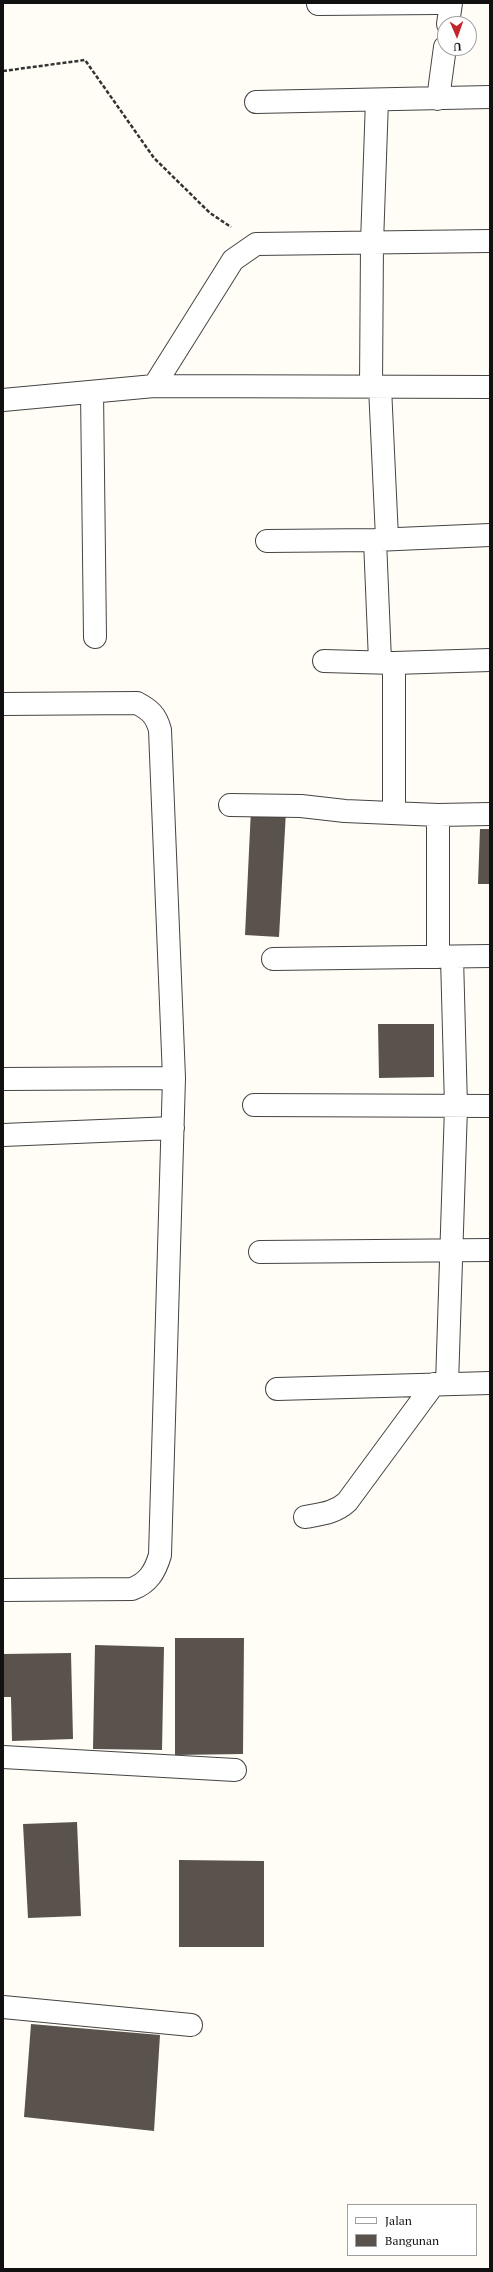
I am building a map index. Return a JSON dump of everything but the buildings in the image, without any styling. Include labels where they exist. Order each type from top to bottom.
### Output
[{"type":"street","points":[[318,4],[437,3]]},
{"type":"street","points":[[449,16],[451,3]]},
{"type":"street","points":[[438,99],[444,56]]},
{"type":"street","points":[[256,102],[490,97]]},
{"type":"street","points":[[377,100],[372,243],[375,387],[394,812]]},
{"type":"street","points":[[154,386],[233,260],[256,244],[490,241]]},
{"type":"street","points":[[3,400],[154,386],[490,386]]},
{"type":"street","points":[[92,392],[95,638]]},
{"type":"street","points":[[267,541],[490,535]]},
{"type":"street","points":[[324,661],[387,662],[490,660]]},
{"type":"street","points":[[3,704],[137,703],[150,709],[157,718],[160,730],[174,1078],[160,1555],[157,1565],[150,1577],[141,1585],[132,1589],[3,1590]]},
{"type":"street","points":[[230,805],[301,806],[345,811],[438,815],[490,814]]},
{"type":"street","points":[[305,1517],[328,1513],[340,1508],[347,1502],[440,1384],[450,1250],[456,1107],[445,957],[438,815]]},
{"type":"street","points":[[273,959],[490,956]]},
{"type":"street","points":[[3,1078],[174,1078]]},
{"type":"street","points":[[254,1105],[490,1106]]},
{"type":"street","points":[[3,1134],[173,1128]]},
{"type":"street","points":[[260,1252],[490,1250]]},
{"type":"street","points":[[277,1389],[490,1383]]},
{"type":"street","points":[[3,1757],[235,1770]]},
{"type":"street","points":[[3,2007],[191,2025]]},
{"type":"path","points":[[3,71],[85,60],[154,158],[210,213],[256,244]]}]
